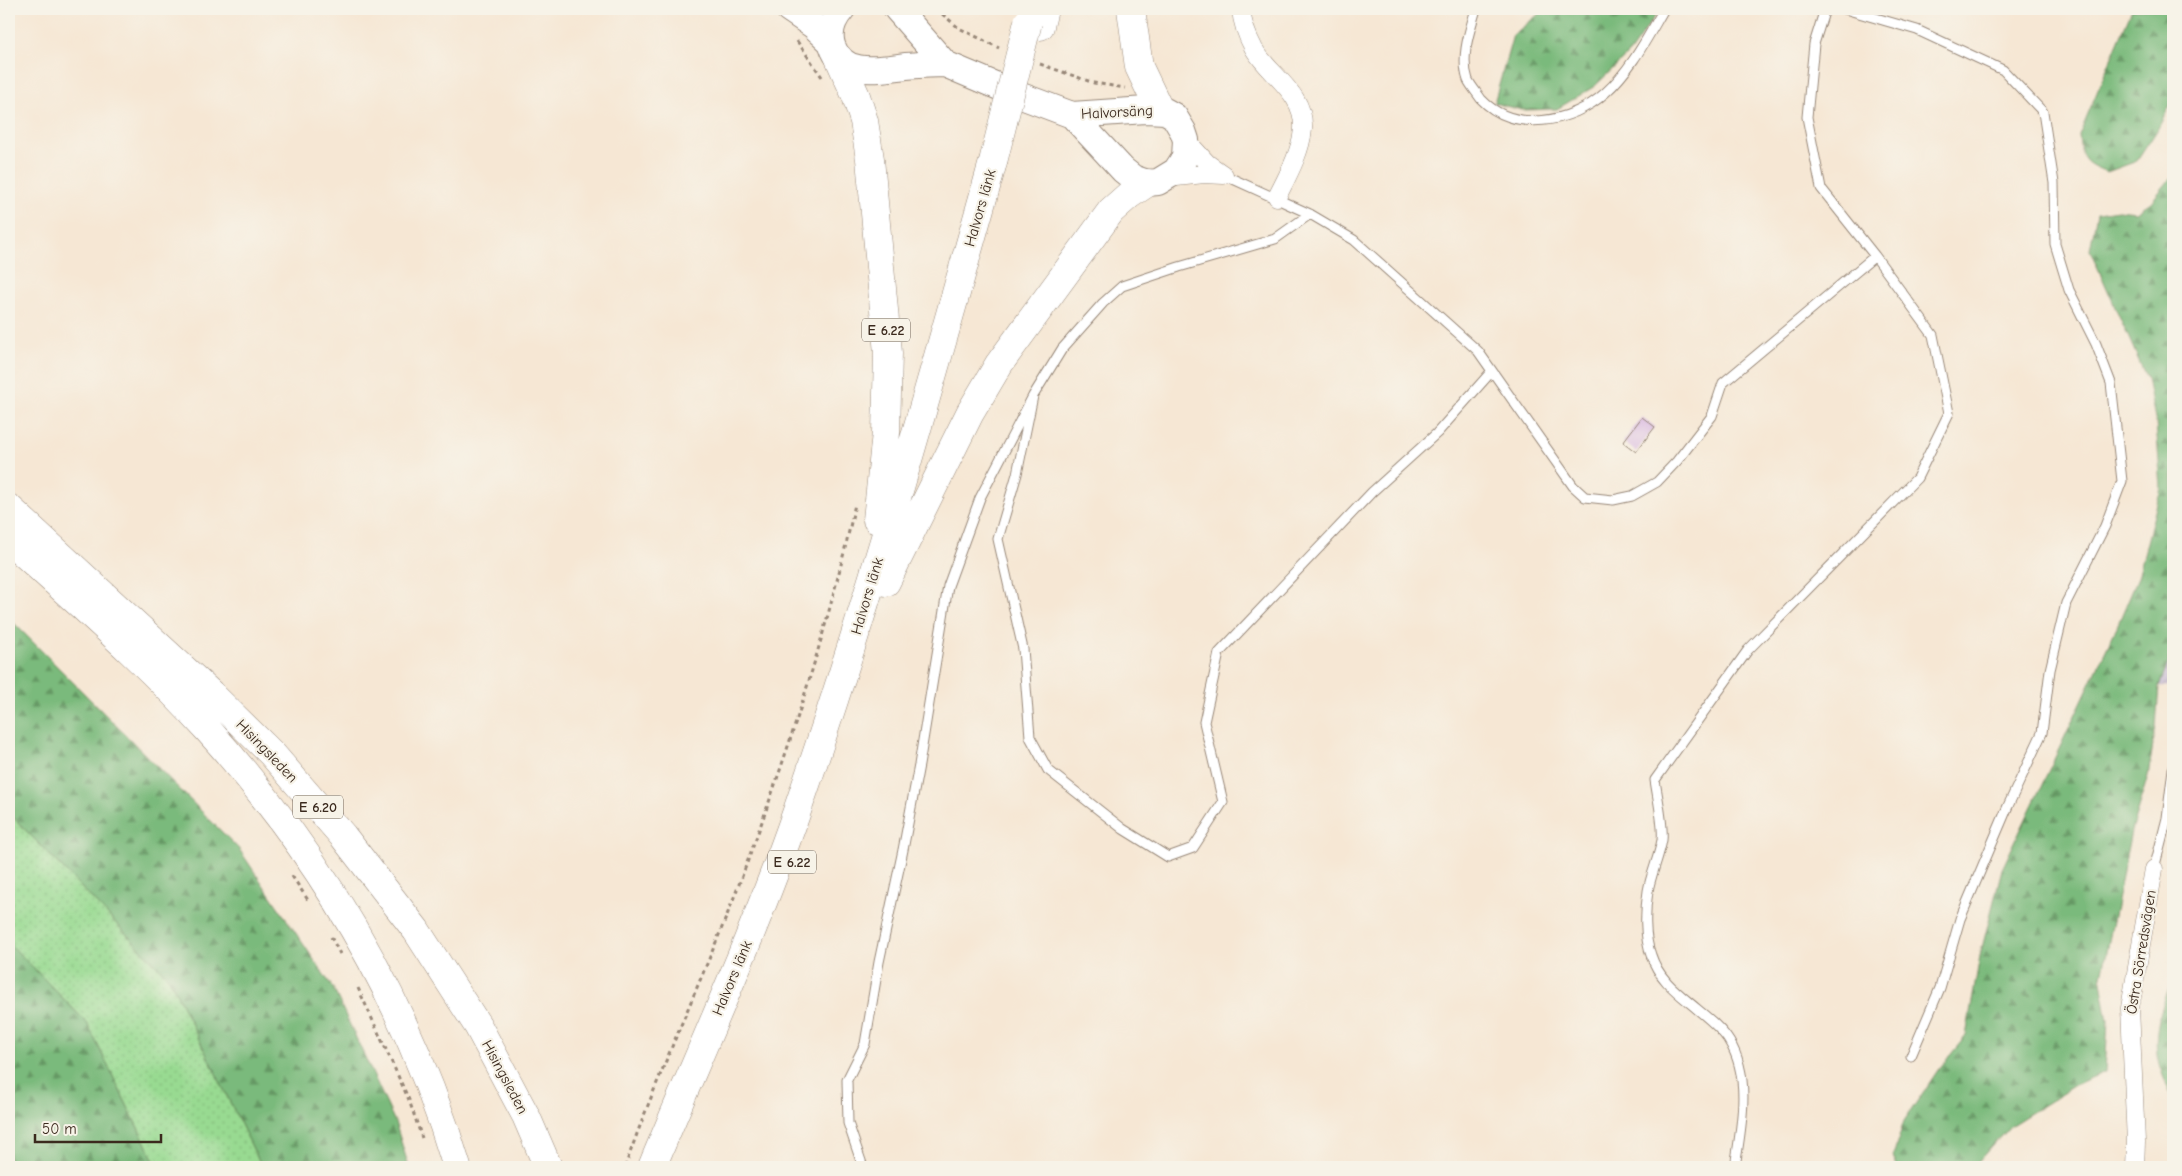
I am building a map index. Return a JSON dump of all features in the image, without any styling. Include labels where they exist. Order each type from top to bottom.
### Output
[{"type":"highway","points":[[1131,9],[1139,67],[1159,109]]},
{"type":"highway","name":"Halvors länk","points":[[671,1167],[806,824],[886,582],[949,365],[1036,16]]},
{"type":"highway","name":"E 6.22","points":[[831,60],[856,96],[864,121],[870,159],[888,353],[886,432],[879,505],[863,607]]},
{"type":"highway","name":"Halvors länk","points":[[652,1167],[752,931],[796,813],[863,607],[948,322],[999,163]]},
{"type":"highway","name":"E 6.22","points":[[886,582],[970,413],[999,364],[1112,211],[1129,195],[1157,180]]},
{"type":"highway","name":"Hisingsleden","points":[[9,508],[272,754],[343,836],[416,930],[478,1026],[526,1116],[548,1167]]},
{"type":"highway","name":"Hisingsleden","points":[[9,540],[120,641],[208,729],[255,785],[314,865],[347,916],[390,995],[419,1057],[445,1126],[457,1167]]},
{"type":"street","points":[[831,60],[832,26],[835,17],[842,9]]},
{"type":"street","name":"Halvorsäng","points":[[897,9],[945,64],[1072,115],[1159,109],[1174,116],[1180,123],[1186,140]]},
{"type":"street","points":[[1241,9],[1242,22],[1254,49],[1289,88],[1302,119],[1303,130],[1299,145],[1291,168],[1277,197]]},
{"type":"street","name":"Halvorsäng","points":[[792,10],[831,60],[865,70],[945,64]]},
{"type":"street","name":"Halvorsäng","points":[[1072,115],[1122,170],[1133,178],[1157,180]]},
{"type":"street","points":[[1186,140],[1207,163],[1224,175]]},
{"type":"street","name":"E 6.22","points":[[1157,180],[1176,171],[1182,163],[1185,157],[1186,140]]},
{"type":"street","points":[[1157,180],[1204,174],[1224,175]]},
{"type":"street","name":"Östra Sörredsvägen","points":[[2135,1167],[2136,1142],[2130,1008],[2154,869]]},
{"type":"lane","points":[[1476,9],[1468,37],[1465,60],[1468,80],[1476,93],[1501,115],[1516,119],[1548,121],[1572,114],[1605,93],[1638,55],[1664,9]]},
{"type":"lane","points":[[1736,1167],[1742,1119],[1742,1078],[1738,1058],[1728,1040],[1710,1019],[1673,990],[1661,977],[1650,954],[1647,932],[1648,891],[1662,838],[1655,780],[1748,650],[1917,478],[1949,413],[1933,335],[1875,256],[1821,188],[1807,117],[1814,44],[1825,9]]},
{"type":"lane","points":[[1845,9],[1917,30],[2003,70],[2043,112],[2054,183],[2055,244],[2069,290],[2096,344],[2111,383],[2122,481],[2105,526],[2066,603],[2050,670],[2042,733],[2008,806],[1960,919],[1940,988],[1911,1056]]},
{"type":"lane","points":[[1224,175],[1277,197],[1354,240],[1478,351],[1573,486],[1585,497],[1613,500],[1632,496],[1657,482],[1677,461],[1712,416],[1723,383],[1875,256]]},
{"type":"lane","points":[[863,1167],[848,1123],[847,1080],[865,1044],[879,962],[919,765],[948,586],[980,498],[1033,396],[1062,349],[1102,303],[1122,286],[1275,239],[1310,214]]},
{"type":"lane","points":[[1033,396],[1017,474],[998,539],[1023,649],[1030,737],[1048,770],[1123,829],[1168,857],[1193,848],[1223,802],[1204,722],[1220,653],[1372,492],[1437,433],[1492,371]]},
{"type":"lane","name":"Östra Sörredsvägen","points":[[2154,869],[2167,818],[2173,769]]},
{"type":"path","points":[[936,9],[959,28],[1002,50]]},
{"type":"path","points":[[792,10],[789,26],[791,34],[831,60]]},
{"type":"path","points":[[1034,62],[1106,86],[1123,88],[1147,85]]},
{"type":"path","points":[[625,1167],[668,1054],[738,886],[793,730],[824,634],[856,499]]},
{"type":"path","points":[[290,874],[310,902]]},
{"type":"path","points":[[328,933],[341,956]]},
{"type":"path","points":[[355,980],[409,1100],[424,1143]]},
{"type":"shaded area","points":[[2173,651],[2173,687],[2159,686]]},
{"type":"green space","points":[[1545,9],[1660,9],[1630,52],[1595,86],[1557,109],[1522,110],[1494,103],[1513,35]]},
{"type":"green space","points":[[2132,9],[2173,9],[2173,100],[2156,132],[2137,161],[2107,172],[2085,160],[2081,150],[2079,135]]},
{"type":"green space","points":[[2173,178],[2173,651],[2159,686],[2156,726],[2148,776],[2131,831],[2101,981],[2108,1021],[2105,1072],[2079,1083],[2010,1126],[1973,1167],[1897,1167],[1893,1156],[1904,1121],[1938,1070],[1966,1036],[1980,956],[2002,869],[2115,631],[2138,577],[2161,488],[2156,423],[2147,379],[2090,250],[2097,213],[2118,210],[2136,212],[2151,202],[2170,179]]},
{"type":"green space","points":[[9,618],[239,849],[333,988],[395,1122],[409,1167],[262,1167],[169,978],[9,813]]},
{"type":"green space","points":[[9,813],[169,978],[262,1167],[157,1167],[87,1023],[9,943]]},
{"type":"green space","points":[[9,943],[87,1023],[157,1167],[9,1167]]},
{"type":"green space","points":[[2173,980],[2173,1099],[2161,1070],[2156,1048],[2158,1024],[2164,1001]]},
{"type":"building","points":[[1642,417],[1655,427],[1636,452],[1623,442]]}]
